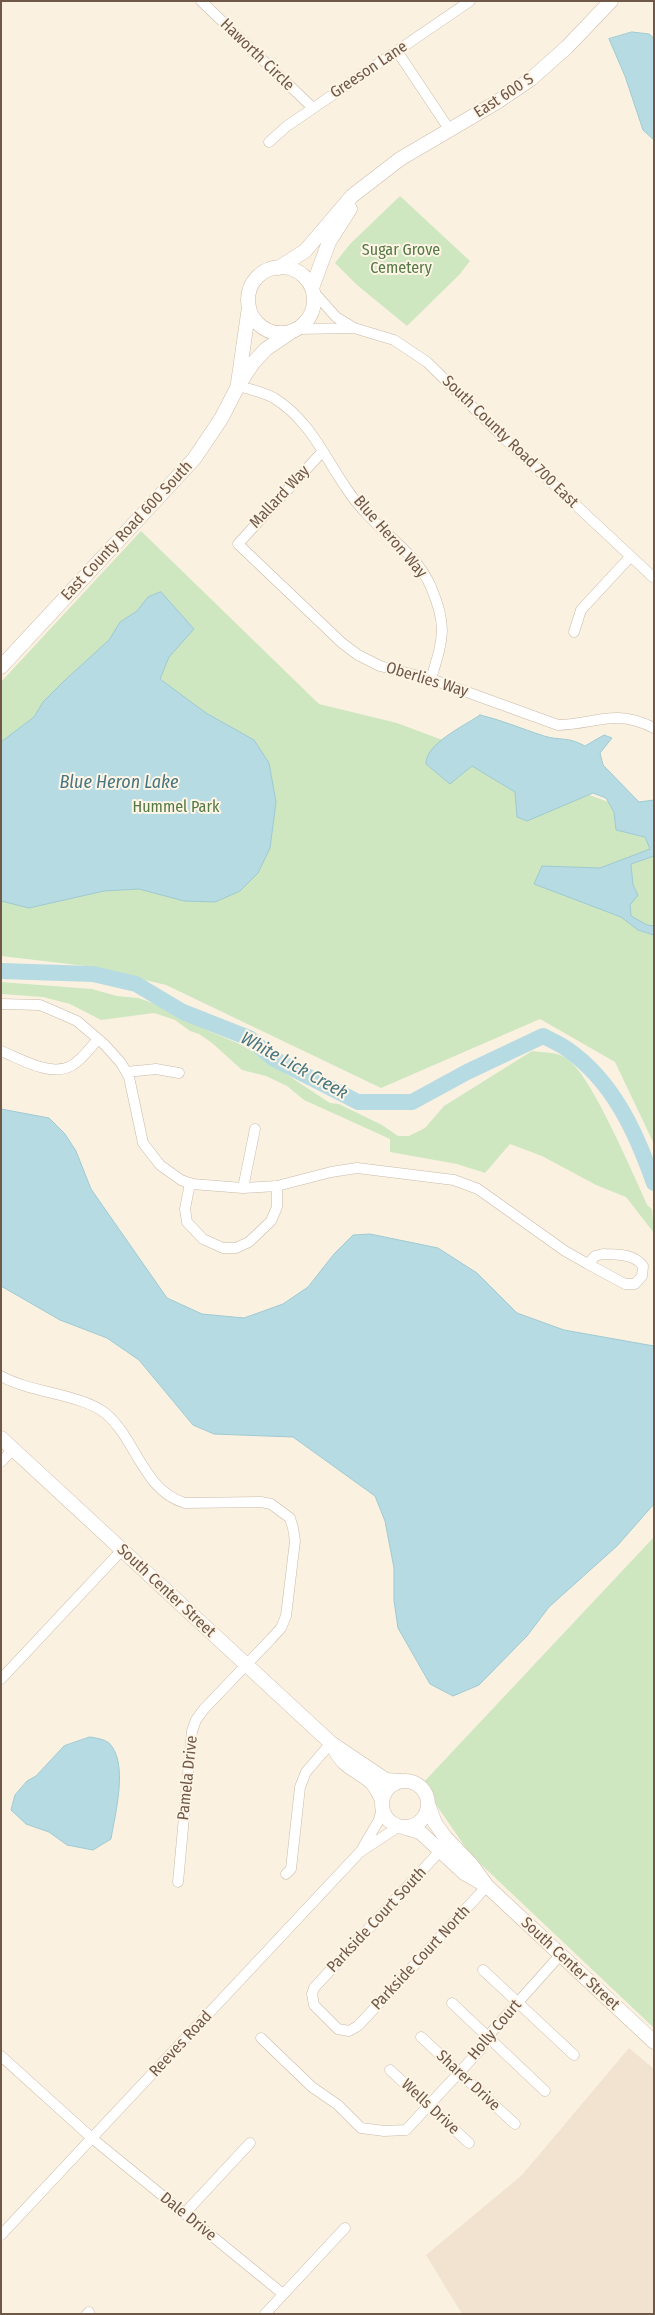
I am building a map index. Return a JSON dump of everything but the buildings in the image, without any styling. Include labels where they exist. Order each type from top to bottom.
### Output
[{"type":"street","name":"Haworth Circle","points":[[201,1],[313,108]]},
{"type":"street","name":"Greeson Lane","points":[[269,142],[287,126],[470,1]]},
{"type":"street","name":"East 600 S","points":[[382,173],[404,156],[531,80],[568,47],[611,1]]},
{"type":"street","points":[[397,51],[449,129]]},
{"type":"street","points":[[278,268],[296,271],[306,279],[312,289],[314,302],[311,314],[305,323],[294,331],[275,332],[264,328],[256,321],[249,307],[250,290],[257,279],[266,271],[278,268],[305,251],[352,196],[382,173]]},
{"type":"street","points":[[312,289],[324,252],[334,233],[356,202],[382,173]]},
{"type":"street","name":"South County Road 700 East","points":[[312,289],[335,315],[354,328],[394,340],[427,362],[505,439],[654,578]]},
{"type":"street","name":"East County Road 600 South","points":[[238,386],[249,307]]},
{"type":"street","name":"South County Road 700 East","points":[[294,331],[354,328]]},
{"type":"street","name":"East County Road 600 South","points":[[1,667],[194,459],[221,419],[238,386],[260,355],[294,331]]},
{"type":"street","name":"Blue Heron Way","points":[[238,386],[274,398],[308,430],[360,506],[408,554],[425,574],[432,588],[444,631],[442,644],[430,679]]},
{"type":"street","name":"Mallard Way","points":[[238,544],[323,451]]},
{"type":"street","name":"Oberlies Way","points":[[238,544],[342,643],[358,655],[380,666],[430,679],[558,725],[574,724],[612,716],[630,718],[654,728]]},
{"type":"street","points":[[574,632],[581,610],[630,557]]},
{"type":"street","points":[[1,1004],[40,1005],[77,1021],[98,1039],[129,1077],[143,1143],[160,1165],[181,1180],[190,1183],[244,1188],[277,1186],[331,1172],[356,1168],[460,1182],[478,1189],[564,1251],[624,1284],[635,1284],[642,1276],[643,1266],[638,1260],[629,1256],[603,1254],[595,1256],[588,1264]]},
{"type":"street","points":[[1,1051],[52,1070],[62,1069],[76,1063],[98,1039]]},
{"type":"street","points":[[126,1072],[156,1069],[179,1073]]},
{"type":"street","points":[[244,1188],[256,1129]]},
{"type":"street","points":[[190,1183],[184,1209],[187,1222],[203,1239],[213,1245],[230,1248],[236,1248],[249,1242],[271,1221],[277,1207],[277,1186]]},
{"type":"street","name":"Pamela Drive","points":[[1,1376],[19,1385],[60,1396],[103,1412],[116,1424],[156,1485],[175,1500],[184,1503],[262,1502],[272,1504],[290,1518],[295,1541],[286,1616],[281,1628],[200,1714],[192,1731],[178,1882]]},
{"type":"street","name":"South Center Street","points":[[1,1438],[331,1743],[386,1780],[400,1781]]},
{"type":"street","points":[[1,1462],[13,1449]]},
{"type":"street","points":[[1,1679],[122,1550]]},
{"type":"street","points":[[286,1874],[291,1869],[301,1781],[306,1772],[331,1743]]},
{"type":"street","name":"South Center Street","points":[[331,1743],[339,1759],[352,1771],[373,1784],[382,1804]]},
{"type":"street","points":[[400,1781],[407,1781],[420,1786],[427,1798],[428,1804],[424,1818],[413,1826],[402,1827],[387,1820],[382,1804],[388,1788],[400,1781]]},
{"type":"street","name":"Reeves Road","points":[[1,2235],[360,1852],[379,1820],[382,1804]]},
{"type":"street","name":"South Center Street","points":[[428,1804],[445,1838],[471,1864],[487,1886],[654,2042]]},
{"type":"street","name":"South Center Street","points":[[402,1827],[420,1832],[464,1873],[487,1886]]},
{"type":"street","name":"Reeves Road","points":[[360,1852],[402,1827]]},
{"type":"street","name":"Parkside Court South","points":[[355,2029],[349,2031],[338,2029],[316,2008],[312,2000],[314,1988],[440,1851]]},
{"type":"street","name":"Parkside Court North","points":[[355,2029],[487,1886]]},
{"type":"street","name":"Holly Court","points":[[261,2038],[312,2087],[338,2104],[361,2128],[384,2131],[406,2130],[480,2050],[488,2036],[561,1954]]},
{"type":"street","points":[[484,1970],[574,2055]]},
{"type":"street","points":[[452,2003],[545,2091]]},
{"type":"street","name":"Sharer Drive","points":[[421,2037],[515,2124]]},
{"type":"street","name":"Dale Drive","points":[[1,2056],[93,2139],[283,2294]]},
{"type":"street","name":"Wells Drive","points":[[390,2070],[469,2143]]},
{"type":"street","points":[[184,2214],[250,2143]]},
{"type":"street","points":[[265,2314],[345,2228]]},
{"type":"shaded area","points":[[629,2048],[654,2069],[654,2314],[462,2314],[426,2255],[522,2175]]},
{"type":"green space","name":"Sugar Grove Cemetery","points":[[400,196],[470,261],[460,274],[407,326],[357,285],[335,263],[350,244]]},
{"type":"green space","name":"Hummel Park","points":[[141,531],[319,704],[397,723],[654,819],[654,1144],[615,1062],[540,1019],[381,1088],[166,985],[86,966],[1,956],[1,682]]},
{"type":"green space","points":[[1,982],[92,989],[117,996],[138,998],[170,1009],[209,1031],[242,1045],[330,1103],[339,1104],[382,1125],[398,1136],[409,1136],[425,1128],[444,1106],[532,1051],[562,1056],[576,1067],[611,1126],[648,1206],[652,1209],[654,1233],[626,1197],[596,1185],[542,1156],[510,1144],[485,1173],[457,1164],[390,1152],[390,1139],[304,1100],[287,1086],[266,1076],[242,1070],[212,1043],[175,1020],[154,1013],[101,1020],[70,1004],[43,997],[1,994]]},
{"type":"green space","points":[[654,1537],[654,2028],[470,1854],[422,1784]]},
{"type":"water","points":[[632,32],[649,34],[654,38],[654,140],[643,130],[625,76],[609,39]]},
{"type":"water","name":"Blue Heron Lake","points":[[161,592],[194,629],[169,657],[160,679],[206,713],[254,740],[269,763],[276,802],[270,848],[258,873],[240,891],[215,902],[184,901],[139,889],[104,891],[29,908],[1,901],[1,742],[34,717],[43,702],[109,640],[120,622],[137,611],[148,597]]},
{"type":"water","points":[[480,715],[544,736],[573,741],[585,746],[604,735],[612,738],[600,753],[603,765],[639,802],[654,800],[654,856],[631,864],[633,885],[638,895],[630,905],[631,916],[647,925],[654,926],[654,935],[638,930],[621,917],[534,884],[542,866],[600,868],[650,849],[645,837],[616,830],[614,812],[606,798],[593,793],[527,821],[517,817],[515,792],[472,766],[450,784],[426,764],[427,757],[438,743]]},
{"type":"water","points":[[1,1109],[49,1118],[65,1134],[76,1151],[91,1189],[167,1298],[202,1314],[244,1318],[283,1304],[308,1287],[334,1254],[353,1235],[370,1234],[438,1248],[477,1273],[517,1313],[564,1330],[654,1346],[654,1504],[617,1546],[549,1607],[527,1636],[479,1685],[453,1696],[430,1684],[398,1628],[394,1601],[394,1568],[385,1521],[375,1496],[293,1437],[214,1434],[193,1425],[139,1360],[107,1338],[60,1320],[1,1286]]},
{"type":"water","points":[[90,1737],[109,1743],[115,1752],[119,1776],[119,1789],[111,1839],[93,1850],[67,1845],[49,1832],[26,1824],[11,1810],[15,1795],[64,1746]]},
{"type":"waterway","name":"White Lick Creek","points":[[1,971],[93,974],[136,984],[183,1012],[249,1038],[274,1059],[358,1102],[412,1102],[467,1072],[543,1036],[564,1047],[583,1062],[610,1092],[631,1127],[654,1183]]}]
